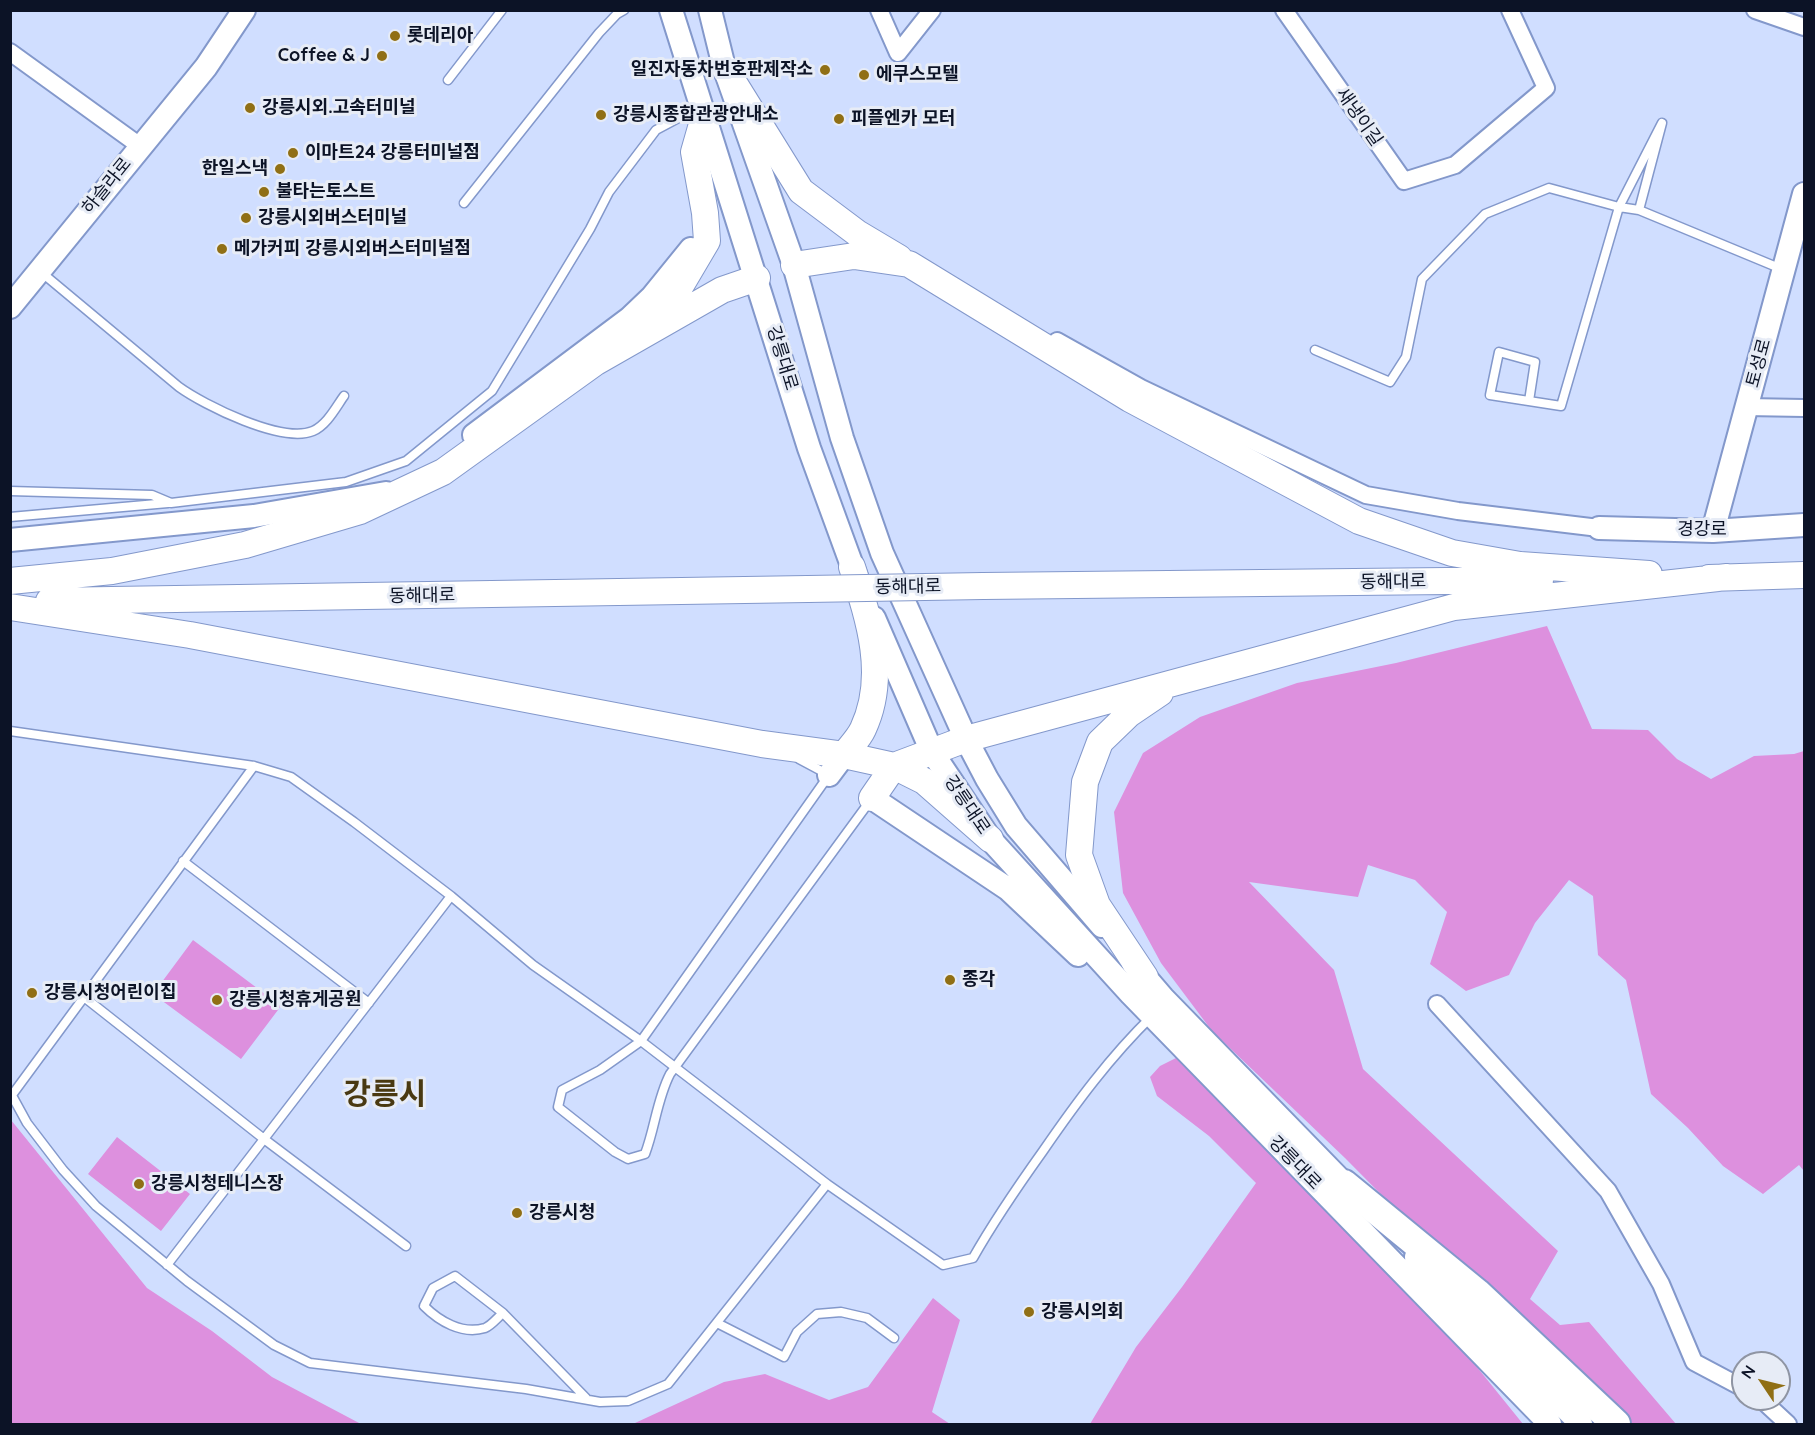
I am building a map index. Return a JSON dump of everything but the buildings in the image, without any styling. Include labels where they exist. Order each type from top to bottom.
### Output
[{"type":"highway","points":[[1344,1184],[1477,1293],[1616,1425]]},
{"type":"main road","points":[[724,67],[801,190],[857,233],[1130,399],[1359,521],[1452,553],[1520,565],[1698,578]]},
{"type":"main road","points":[[10,581],[112,571],[245,545],[360,511],[442,472],[596,362],[671,302],[707,241],[694,152],[702,112]]},
{"type":"main road","points":[[794,265],[854,256],[909,264]]},
{"type":"main road","points":[[596,362],[722,290],[757,278]]},
{"type":"main road","points":[[836,765],[863,730],[871,704],[875,676],[871,627],[852,567]]},
{"type":"main road","name":"동해대로","points":[[10,601],[213,600],[983,586],[1804,575]]},
{"type":"main road","points":[[10,607],[202,638],[762,744],[836,765],[894,766],[966,740],[1179,680],[1454,607],[1727,577]]},
{"type":"main road","points":[[1138,985],[1097,904],[1079,855],[1085,782],[1100,742],[1129,714],[1179,680]]},
{"type":"main road","points":[[872,798],[894,766]]},
{"type":"main road","points":[[894,766],[924,781],[990,839]]},
{"type":"street","name":"하슬라로","points":[[10,307],[206,67],[244,10]]},
{"type":"street","name":"강릉대로","points":[[671,10],[739,232],[757,278],[809,448],[852,567],[932,752],[990,839],[1344,1184],[1581,1425]]},
{"type":"street","name":"강릉대로","points":[[710,10],[724,67],[794,265],[842,438],[882,553],[966,740],[1016,826],[1138,985],[1153,1016],[1550,1425]]},
{"type":"street","points":[[879,10],[898,53],[932,10]]},
{"type":"street","name":"새냉이길","points":[[1284,10],[1404,181],[1455,165],[1546,87],[1510,10]]},
{"type":"street","points":[[1755,10],[1804,27]]},
{"type":"street","points":[[10,52],[140,146]]},
{"type":"street","name":"토성로","points":[[1713,531],[1804,194]]},
{"type":"street","points":[[816,202],[854,220],[945,278],[1141,388],[1366,495],[1458,511],[1599,528]]},
{"type":"street","points":[[403,485],[446,457],[630,318],[652,297],[706,232]]},
{"type":"street","points":[[757,278],[794,265]]},
{"type":"street","points":[[1746,407],[1804,408]]},
{"type":"street","points":[[10,540],[254,516],[381,495],[442,472]]},
{"type":"street","name":"경강로","points":[[1599,528],[1713,531],[1804,525]]},
{"type":"street","points":[[872,798],[1008,889],[1086,963],[1138,985]]},
{"type":"street","points":[[1437,1004],[1608,1191],[1661,1284],[1694,1362],[1731,1382]]},
{"type":"street","points":[[1773,1411],[1788,1425]]},
{"type":"lane","points":[[448,80],[502,10]]},
{"type":"lane","points":[[464,203],[599,33],[616,14],[624,10]]},
{"type":"lane","points":[[10,517],[171,503],[346,482],[406,461],[492,391],[590,229],[609,192],[656,130],[702,112]]},
{"type":"lane","points":[[1529,401],[1535,362],[1499,352],[1490,395],[1561,406],[1619,207],[1662,123],[1639,210]]},
{"type":"lane","points":[[1315,350],[1390,382],[1406,357],[1422,279],[1485,214],[1549,188],[1619,207],[1639,210],[1784,270]]},
{"type":"lane","points":[[39,270],[178,387],[197,400],[252,424],[288,433],[313,431],[329,417],[344,396]]},
{"type":"lane","points":[[10,491],[152,495],[171,503]]},
{"type":"lane","points":[[10,731],[254,766],[291,777],[451,896],[533,965],[641,1041],[826,1184],[943,1265],[973,1258],[997,1216],[1086,1088],[1120,1047],[1153,1016]]},
{"type":"lane","points":[[836,765],[641,1041],[600,1070],[562,1090],[558,1107],[615,1152],[628,1159],[645,1154],[654,1130],[663,1088],[872,798]]},
{"type":"lane","points":[[254,766],[11,1093],[27,1123],[69,1177],[96,1206],[167,1265],[274,1345],[310,1363],[586,1398],[600,1402],[628,1401],[668,1384],[826,1184]]},
{"type":"lane","points":[[183,861],[369,1003]]},
{"type":"lane","points":[[167,1265],[451,896]]},
{"type":"lane","points":[[84,997],[264,1139],[406,1246]]},
{"type":"lane","points":[[503,1313],[486,1328],[462,1329],[438,1320],[424,1306],[433,1288],[455,1276],[503,1313],[586,1398]]},
{"type":"lane","points":[[717,1323],[784,1357],[797,1332],[817,1314],[841,1311],[867,1318],[894,1338]]},
{"type":"shaded area","points":[[1547,626],[1592,729],[1648,730],[1677,759],[1711,779],[1754,756],[1794,754],[1804,751],[1804,1171],[1799,1165],[1763,1194],[1723,1166],[1688,1128],[1651,1094],[1626,980],[1598,955],[1593,896],[1569,880],[1535,923],[1509,975],[1466,991],[1430,964],[1447,912],[1415,880],[1368,865],[1358,897],[1249,882],[1334,970],[1363,1069],[1558,1251],[1530,1299],[1560,1325],[1589,1322],[1676,1424],[1623,1424],[1544,1359],[1345,1158],[1212,1031],[1161,963],[1123,893],[1114,812],[1143,753],[1200,717],[1297,683],[1396,663]]},
{"type":"shaded area","name":"강릉시청휴게공원","points":[[193,940],[281,1006],[241,1059],[153,994]]},
{"type":"shaded area","points":[[1188,1052],[1430,1309],[1523,1424],[1090,1424],[1136,1347],[1256,1183],[1209,1136],[1157,1096],[1150,1077],[1160,1066]]},
{"type":"shaded area","points":[[11,1120],[147,1288],[212,1331],[272,1377],[361,1424],[11,1424]]},
{"type":"shaded area","name":"강릉시청테니스장","points":[[117,1137],[190,1194],[161,1231],[88,1174]]},
{"type":"shaded area","points":[[933,1298],[960,1320],[932,1412],[950,1424],[624,1424],[635,1423],[724,1382],[765,1374],[829,1400],[868,1387]]},
{"type":"place","name":"롯데리아","points":[[395,36]]},
{"type":"place","name":"Coffee & J","points":[[382,56]]},
{"type":"place","name":"일진자동차번호판제작소","points":[[825,70]]},
{"type":"place","name":"에쿠스모텔","points":[[864,75]]},
{"type":"place","name":"강릉시외.고속터미널","points":[[250,108]]},
{"type":"place","name":"강릉시종합관광안내소","points":[[601,115]]},
{"type":"place","name":"피플엔카 모터","points":[[839,119]]},
{"type":"place","name":"이마트24 강릉터미널점","points":[[293,153]]},
{"type":"place","name":"한일스낵","points":[[280,169]]},
{"type":"place","name":"불타는토스트","points":[[264,192]]},
{"type":"place","name":"강릉시외버스터미널","points":[[246,218]]},
{"type":"place","name":"메가커피 강릉시외버스터미널점","points":[[222,249]]},
{"type":"place","name":"종각","points":[[950,980]]},
{"type":"place","name":"강릉시청어린이집","points":[[32,993]]},
{"type":"place","name":"강릉시청휴게공원","points":[[217,1000]]},
{"type":"place","name":"강릉시청테니스장","points":[[139,1184]]},
{"type":"place","name":"강릉시청","points":[[517,1213]]},
{"type":"place","name":"강릉시의회","points":[[1029,1312]]},
{"type":"district","name":"강릉시","points":[[385,1095]]}]
